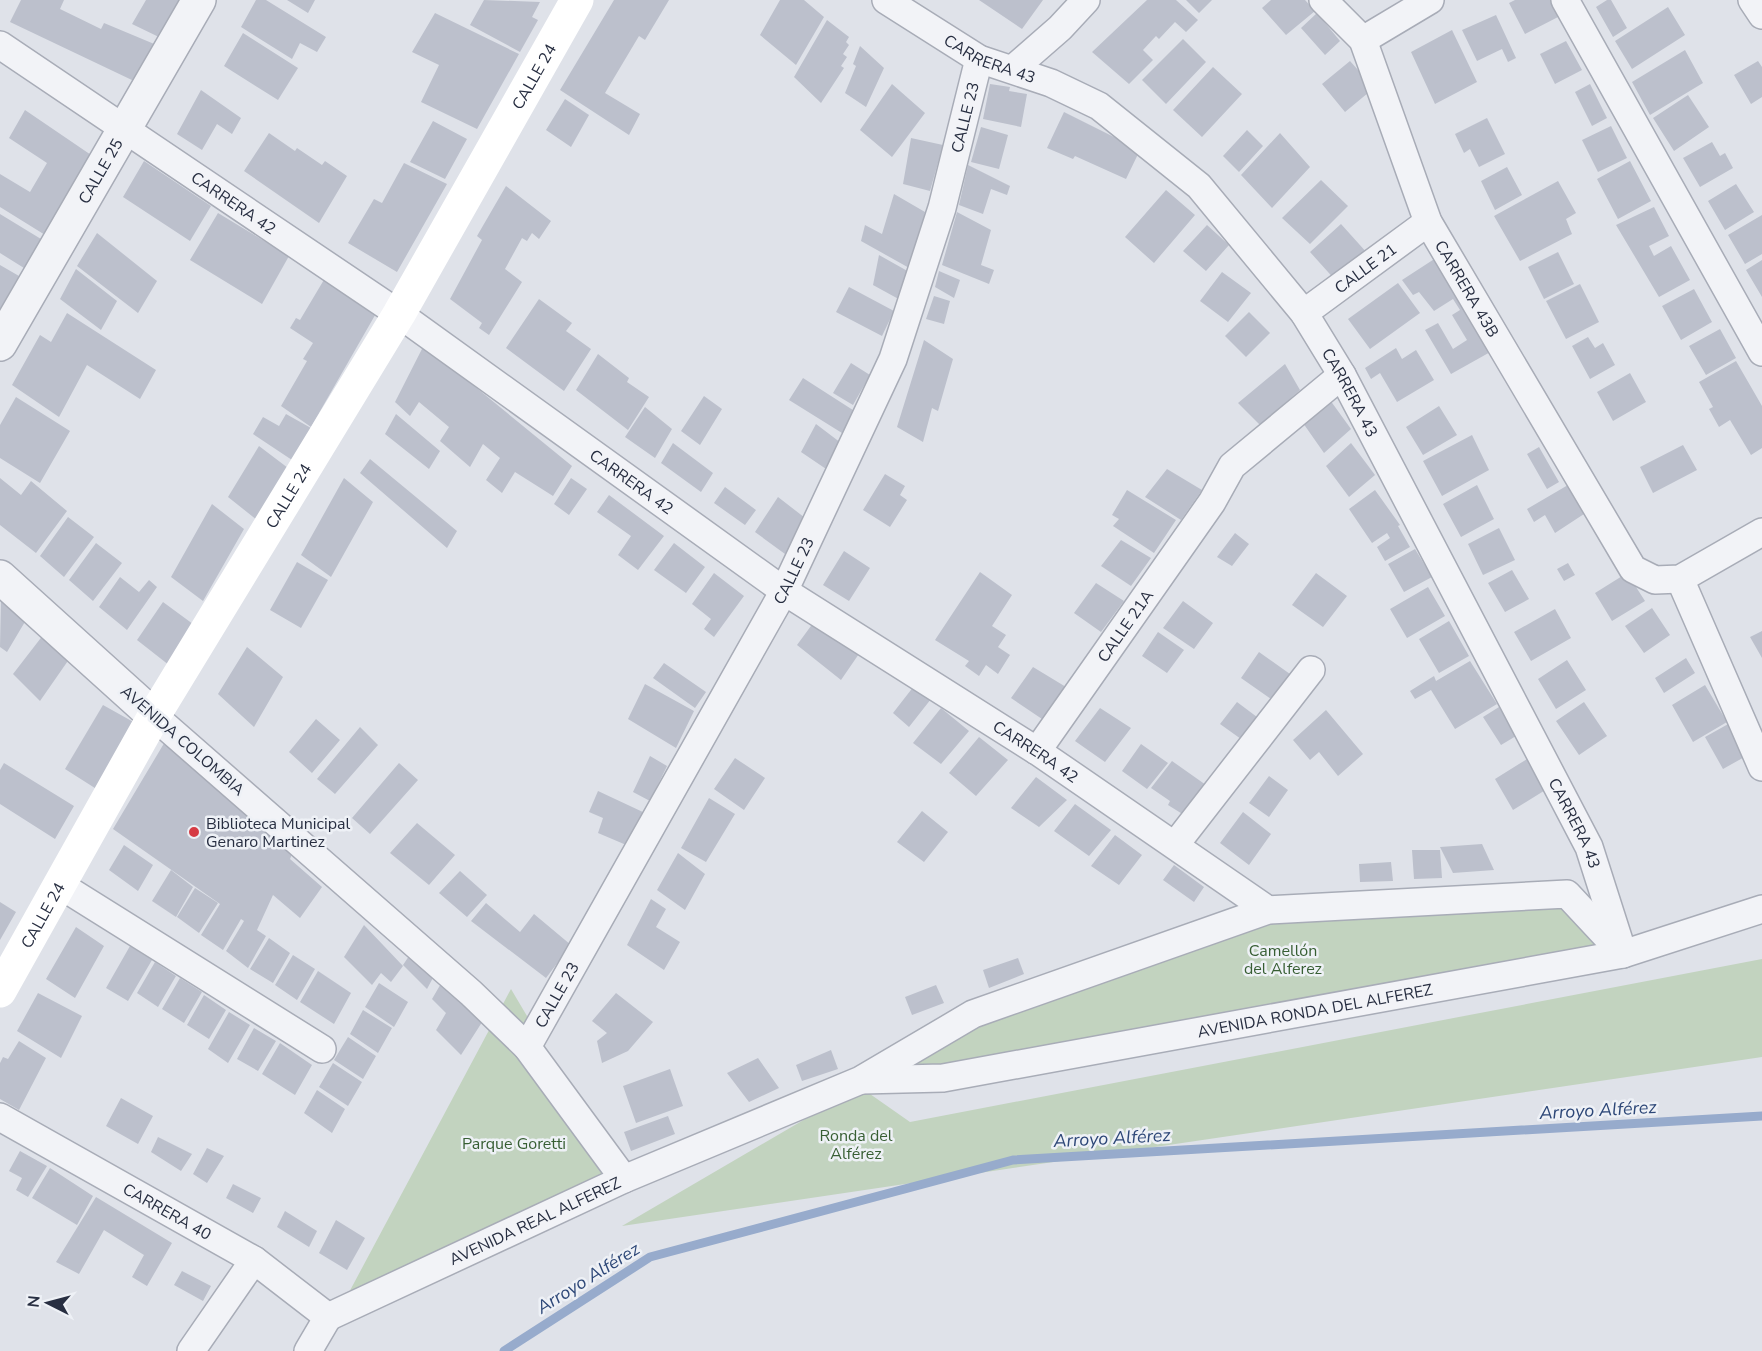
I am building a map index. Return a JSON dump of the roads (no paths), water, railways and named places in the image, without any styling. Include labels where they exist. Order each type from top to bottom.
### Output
[{"type":"main road","name":"CALLE 24","points":[[0,991],[154,716],[399,314],[577,0]]},
{"type":"street","name":"CALLE 25","points":[[0,344],[199,0]]},
{"type":"street","name":"CARRERA 43","points":[[886,0],[979,59],[1051,82],[1099,106],[1199,186],[1304,313],[1342,375],[1589,847],[1623,954]]},
{"type":"street","points":[[1013,69],[1060,28],[1086,0]]},
{"type":"street","name":"CARRERA 43B","points":[[1323,0],[1364,40],[1428,222],[1633,569],[1655,580],[1680,579]]},
{"type":"street","points":[[1364,40],[1430,0]]},
{"type":"street","points":[[1565,0],[1762,352]]},
{"type":"street","points":[[1752,0],[1762,15]]},
{"type":"street","name":"CARRERA 42","points":[[0,45],[399,314],[784,591],[1037,751],[1268,910]]},
{"type":"street","name":"CALLE 23","points":[[527,1047],[784,591],[893,359],[942,208],[979,59]]},
{"type":"street","name":"CALLE 21","points":[[1304,313],[1428,222]]},
{"type":"street","name":"CALLE 21A","points":[[1037,751],[1212,502],[1232,466],[1342,375]]},
{"type":"street","points":[[1762,532],[1680,579],[1762,767]]},
{"type":"street","name":"AVENIDA COLOMBIA","points":[[0,577],[154,716],[471,993],[527,1047]]},
{"type":"street","points":[[1175,845],[1311,670]]},
{"type":"street","points":[[60,885],[322,1050]]},
{"type":"street","points":[[624,1179],[861,1080],[973,1014],[1268,910],[1567,894],[1623,954]]},
{"type":"street","name":"AVENIDA RONDA DEL ALFEREZ","points":[[861,1080],[944,1078],[1623,954],[1762,909]]},
{"type":"street","name":"AVENIDA REAL ALFEREZ","points":[[328,1317],[624,1179],[527,1047]]},
{"type":"street","name":"CARRERA 40","points":[[0,1117],[254,1260],[328,1317]]},
{"type":"street","points":[[191,1351],[254,1260]]},
{"type":"street","points":[[308,1351],[328,1317]]},
{"type":"waterway","name":"Arroyo Alférez","points":[[504,1351],[650,1257],[1013,1160],[1762,1116]]},
{"type":"place","name":"Biblioteca Municipal Genaro Martinez","points":[[194,832]]},
{"type":"park label","name":"Camellón del Alferez","points":[[1283,959]]},
{"type":"park label","name":"Parque Goretti","points":[[514,1143]]},
{"type":"park label","name":"Ronda del Alférez","points":[[856,1144]]}]
